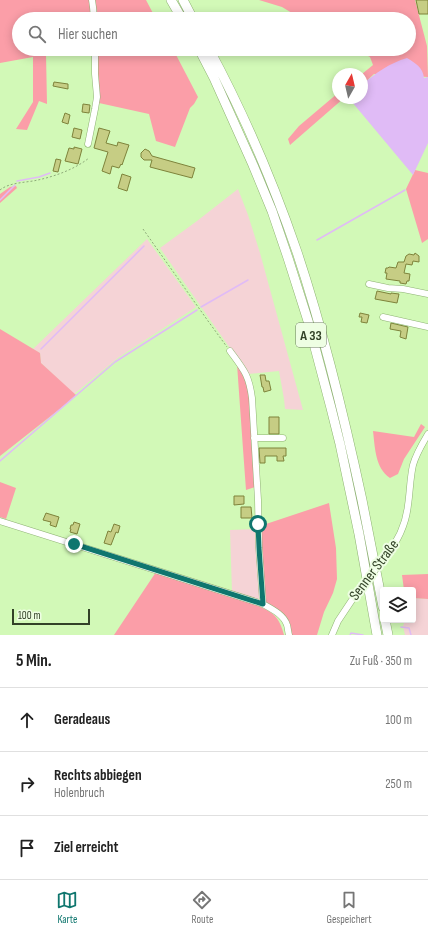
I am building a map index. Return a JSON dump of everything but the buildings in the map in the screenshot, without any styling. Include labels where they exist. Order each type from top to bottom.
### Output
[{"type":"highway","points":[[171,0],[178,12]]},
{"type":"highway","points":[[183,0],[189,12]]},
{"type":"highway","name":"A 33","points":[[203,56],[214,78],[264,191],[288,258],[308,321],[340,444],[359,534],[377,635]]},
{"type":"highway","name":"A 33","points":[[213,56],[262,160],[297,252],[318,318],[350,443],[380,592]]},
{"type":"highway","points":[[386,623],[388,635]]},
{"type":"street","points":[[92,0],[93,12]]},
{"type":"street","points":[[88,144],[97,97],[95,56]]},
{"type":"street","points":[[369,284],[428,294]]},
{"type":"street","points":[[383,317],[428,327]]},
{"type":"street","points":[[230,352],[245,371],[251,386],[263,604]]},
{"type":"street","name":"Senner Straße","points":[[332,635],[341,616],[354,597],[398,540],[407,511],[413,465],[418,451],[428,434]]},
{"type":"street","points":[[254,438],[283,438]]},
{"type":"street","points":[[0,521],[263,604],[273,609],[282,617],[287,624],[289,635]]},
{"type":"path","points":[[0,190],[8,185],[40,180],[64,172],[81,164],[89,158]]},
{"type":"path","points":[[143,229],[230,352]]},
{"type":"shaded area","points":[[0,0],[146,0],[152,12],[12,12],[12,56],[46,56],[47,104],[39,101],[27,130],[16,129],[33,102],[33,57],[0,63]]},
{"type":"shaded area","points":[[259,0],[415,0],[427,46],[428,77],[374,74],[368,80],[368,69],[373,65],[368,56],[416,56],[416,12],[290,12],[282,7]]},
{"type":"shaded area","points":[[98,56],[177,56],[198,97],[190,108],[175,147],[156,141],[149,114],[99,103],[97,75]]},
{"type":"shaded area","points":[[407,58],[420,68],[424,78],[428,77],[428,143],[413,175],[354,104],[368,104],[368,80],[383,69]]},
{"type":"shaded area","points":[[332,98],[332,104],[337,104],[290,145],[288,139],[299,126]]},
{"type":"shaded area","points":[[415,170],[428,173],[428,239],[422,243],[406,189]]},
{"type":"shaded area","points":[[16,186],[17,188],[0,203],[0,194],[10,187]]},
{"type":"shaded area","points":[[238,189],[260,253],[303,410],[285,409],[279,371],[248,374],[160,248]]},
{"type":"shaded area","points":[[147,239],[196,307],[119,357],[74,394],[41,363],[40,353],[33,349]]},
{"type":"shaded area","points":[[0,329],[40,353],[41,363],[76,395],[0,456]]},
{"type":"shaded area","points":[[237,364],[249,386],[255,487],[246,490],[243,449]]},
{"type":"shaded area","points":[[421,424],[425,427],[404,459],[398,474],[390,478],[381,469],[375,450],[373,431],[414,437]]},
{"type":"shaded area","points":[[0,482],[16,488],[6,519],[0,517]]},
{"type":"shaded area","points":[[329,503],[336,548],[337,579],[317,635],[292,635],[289,622],[284,614],[264,602],[260,526]]},
{"type":"shaded area","points":[[257,529],[261,601],[232,592],[230,530]]},
{"type":"shaded area","points":[[156,572],[256,605],[271,613],[277,619],[284,635],[114,635]]},
{"type":"shaded area","points":[[428,574],[428,599],[416,598],[416,587],[404,587],[402,575]]},
{"type":"shaded area","points":[[416,598],[428,599],[428,635],[405,635],[403,626],[404,623],[416,623]]},
{"type":"waterway","points":[[17,181],[39,177],[50,173]]},
{"type":"waterway","points":[[0,200],[15,185]]},
{"type":"waterway","points":[[317,240],[405,190]]},
{"type":"waterway","points":[[41,349],[144,246]]},
{"type":"waterway","points":[[201,307],[248,280]]},
{"type":"waterway","points":[[0,461],[115,362],[197,310]]},
{"type":"waterway","points":[[401,627],[409,628],[411,635]]},
{"type":"waterway","points":[[350,635],[351,633],[363,635]]},
{"type":"route","points":[[74,544],[263,604],[258,524]]}]
